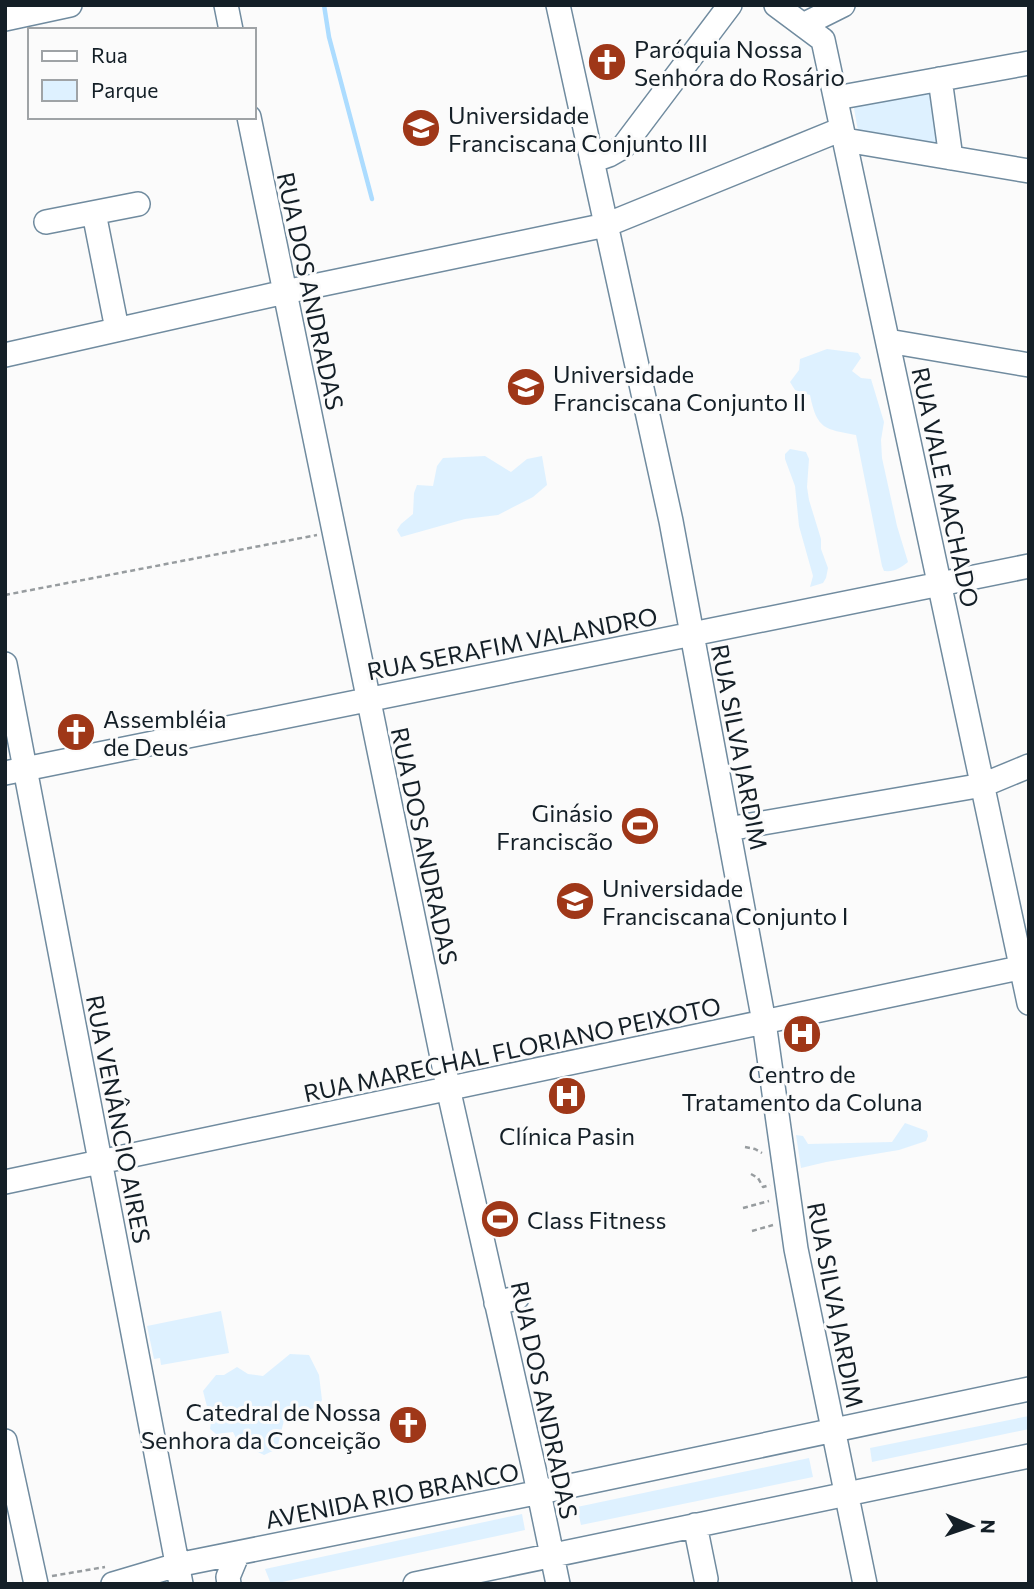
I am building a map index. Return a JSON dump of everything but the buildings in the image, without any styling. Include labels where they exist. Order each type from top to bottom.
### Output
[{"type":"street","points":[[5,19],[70,5]]},
{"type":"street","points":[[226,5],[231,28]]},
{"type":"street","name":"RUA SILVA JARDIM","points":[[558,5],[671,521],[764,1022],[796,1249],[865,1584]]},
{"type":"street","points":[[592,161],[623,147],[730,5]]},
{"type":"street","name":"RUA VALE MACHADO","points":[[776,5],[823,40],[983,785],[1025,967],[1029,1003]]},
{"type":"street","points":[[803,25],[843,5]]},
{"type":"street","points":[[836,98],[1029,63]]},
{"type":"street","points":[[940,79],[951,158]]},
{"type":"street","name":"RUA DOS ANDRADAS","points":[[249,119],[448,1089],[507,1300],[539,1492],[558,1584]]},
{"type":"street","points":[[5,355],[285,292],[606,225],[844,134],[951,158],[1029,171]]},
{"type":"street","points":[[46,222],[138,204]]},
{"type":"street","points":[[94,213],[117,329]]},
{"type":"street","points":[[888,341],[1029,365]]},
{"type":"street","name":"RUA SERAFIM VALANDRO","points":[[15,771],[1029,566]]},
{"type":"street","name":"RUA VENÂNCIO AIRES","points":[[5,664],[15,771],[101,1162],[179,1574]]},
{"type":"street","points":[[728,829],[983,785],[1029,766]]},
{"type":"street","name":"RUA MARECHAL FLORIANO PEIXOTO","points":[[5,1182],[1025,967]]},
{"type":"street","name":"AVENIDA RIO BRANCO","points":[[115,1574],[179,1574],[238,1553],[1029,1389]]},
{"type":"street","points":[[5,1441],[36,1581]]},
{"type":"street","points":[[415,1584],[1029,1456]]},
{"type":"street","points":[[695,1525],[706,1579]]},
{"type":"street","points":[[229,1584],[228,1577],[238,1553]]},
{"type":"path","points":[[5,594],[311,536]]},
{"type":"path","points":[[745,1147],[763,1154]]},
{"type":"path","points":[[751,1174],[758,1178],[764,1187],[772,1185]]},
{"type":"path","points":[[743,1208],[769,1201]]},
{"type":"path","points":[[752,1231],[775,1224]]},
{"type":"path","points":[[36,1581],[115,1574]]},
{"type":"green space","points":[[936,91],[945,146],[858,131],[853,103]]},
{"type":"green space","points":[[827,349],[858,353],[861,358],[852,371],[861,378],[871,379],[884,422],[882,458],[908,562],[894,570],[884,571],[882,566],[856,435],[824,426],[816,415],[810,395],[795,390],[790,382],[799,370],[800,359]]},
{"type":"green space","points":[[790,449],[806,452],[809,459],[809,500],[828,568],[823,583],[810,587],[813,576],[799,526],[795,486],[785,459],[785,454]]},
{"type":"green space","points":[[485,456],[511,472],[527,459],[542,456],[547,485],[533,497],[498,515],[465,519],[401,537],[397,530],[413,514],[417,485],[433,486],[437,466],[443,458]]},
{"type":"green space","points":[[905,1123],[927,1131],[926,1141],[899,1150],[801,1168],[796,1135],[803,1136],[808,1144],[892,1142]]},
{"type":"green space","points":[[221,1311],[229,1353],[161,1365],[160,1358],[154,1359],[147,1326]]},
{"type":"green space","points":[[290,1354],[309,1355],[319,1375],[322,1400],[318,1407],[285,1416],[277,1449],[264,1455],[238,1442],[233,1432],[216,1434],[210,1429],[211,1422],[203,1391],[216,1375],[224,1375],[237,1367],[248,1374],[263,1376]]},
{"type":"green space","points":[[1029,1416],[1029,1429],[872,1462],[870,1448]]},
{"type":"green space","points":[[809,1458],[813,1477],[581,1525],[577,1507]]},
{"type":"green space","points":[[522,1514],[525,1530],[273,1584],[265,1569]]},
{"type":"waterway","points":[[324,5],[329,37],[372,199]]},
{"type":"place","name":"Paróquia Nossa Senhora do Rosário","points":[[607,62]]},
{"type":"place","name":"Universidade Franciscana Conjunto III","points":[[421,128]]},
{"type":"place","name":"Universidade Franciscana Conjunto II","points":[[526,387]]},
{"type":"place","name":"Assembléia de Deus","points":[[76,732]]},
{"type":"place","name":"Ginásio Franciscão","points":[[640,826]]},
{"type":"place","name":"Universidade Franciscana Conjunto I","points":[[575,901]]},
{"type":"place","name":"Centro de Tratamento da Coluna","points":[[802,1034]]},
{"type":"place","name":"Clínica Pasin","points":[[567,1096]]},
{"type":"place","name":"Class Fitness","points":[[500,1219]]},
{"type":"place","name":"Catedral de Nossa Senhora da Conceição","points":[[408,1425]]}]
